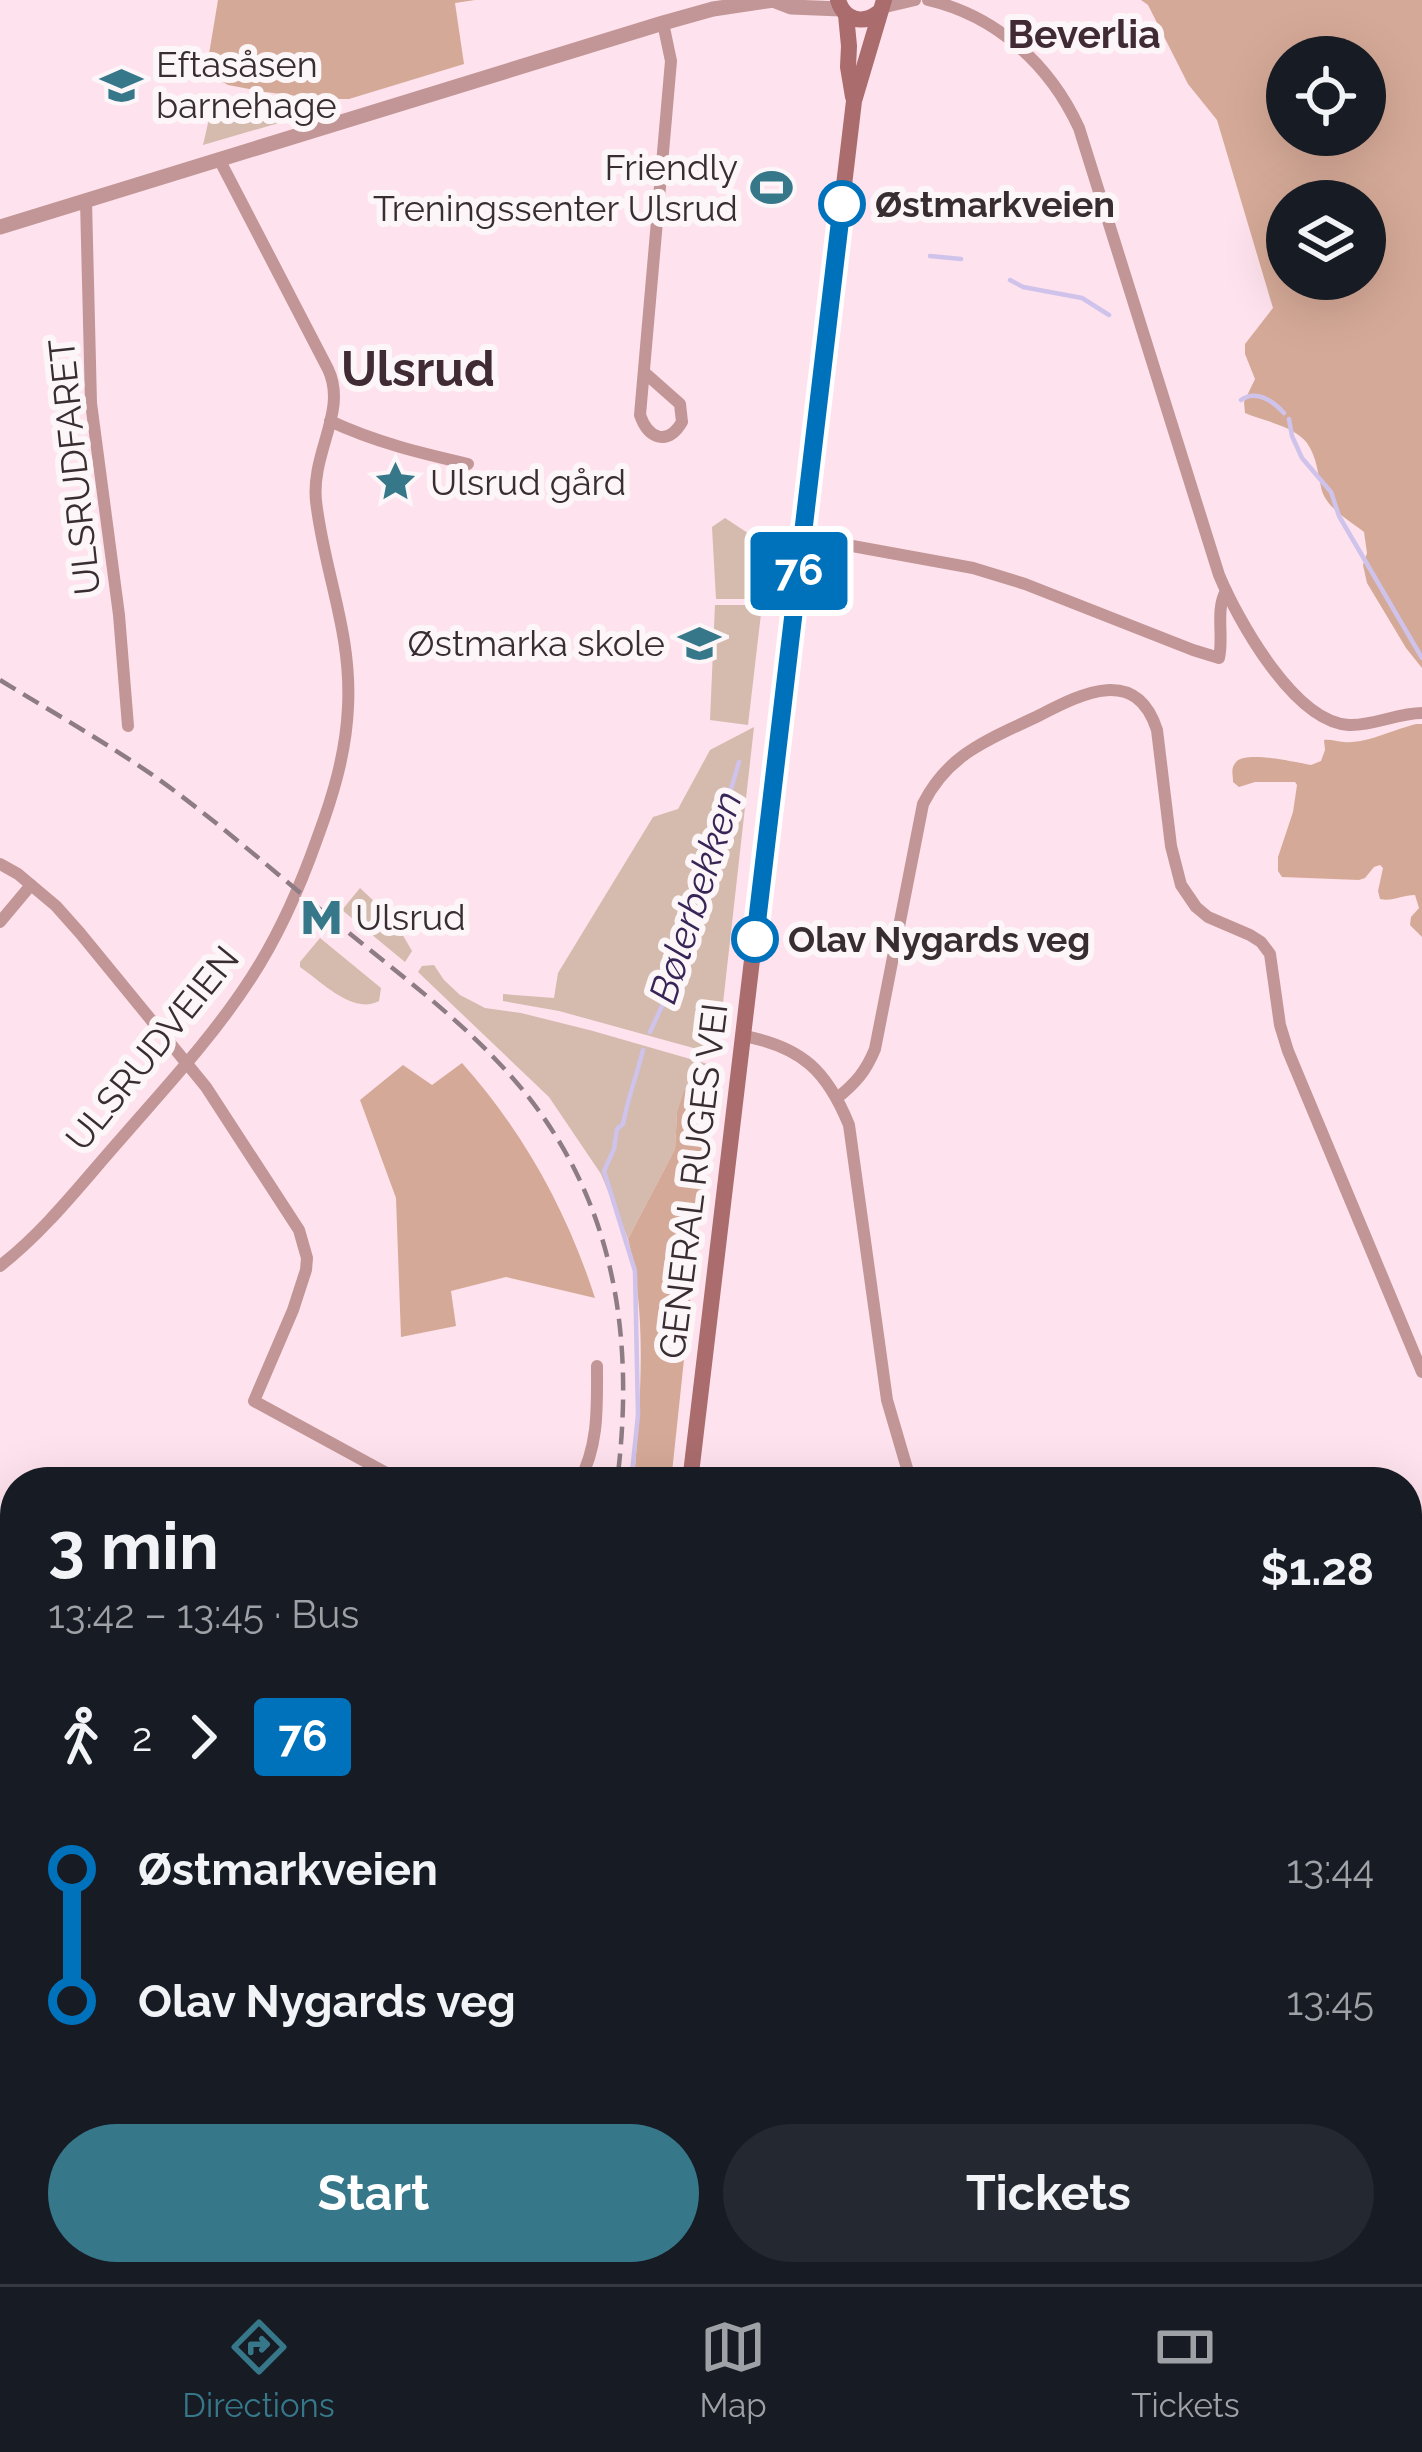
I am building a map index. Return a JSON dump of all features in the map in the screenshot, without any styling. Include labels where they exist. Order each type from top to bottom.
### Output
[{"type":"main road","points":[[842,8],[862,20],[881,7]]},
{"type":"main road","name":"GENERAL RUGES VEI","points":[[692,1467],[854,101],[881,7]]},
{"type":"main road","name":"GENERAL RUGES VEI","points":[[842,8],[854,101]]},
{"type":"street","points":[[0,227],[713,9],[774,0],[791,7],[842,8]]},
{"type":"street","points":[[881,7],[915,0]]},
{"type":"street","points":[[928,0],[962,10],[1006,35],[1034,59],[1070,109],[1226,591],[1274,670],[1330,722],[1369,723],[1422,713]]},
{"type":"street","points":[[645,373],[680,404],[682,422],[670,435],[657,436],[645,429],[640,415],[671,62],[663,23]]},
{"type":"street","name":"ULSRUDVEIEN","points":[[0,1266],[57,1212],[250,979],[302,877],[334,790],[346,731],[346,640],[316,502],[317,461],[335,397],[333,379],[220,161]]},
{"type":"street","name":"ULSRUDFARET","points":[[86,201],[91,403],[119,615],[128,726]]},
{"type":"street","points":[[330,421],[389,445],[468,464]]},
{"type":"street","points":[[803,537],[973,568],[1219,658],[1220,601],[1226,591]]},
{"type":"street","points":[[837,1098],[857,1083],[874,1049],[923,804],[934,782],[960,757],[988,740],[1088,692],[1122,692],[1139,701],[1157,730],[1171,846],[1181,885],[1208,917],[1261,942],[1272,964],[1288,1051],[1422,1372]]},
{"type":"street","points":[[0,864],[56,906],[80,932],[206,1087],[299,1231],[306,1270],[254,1401],[377,1467]]},
{"type":"street","points":[[0,922],[31,885]]},
{"type":"street","points":[[743,1036],[789,1049],[820,1074],[849,1125],[887,1400],[907,1467]]},
{"type":"street","points":[[586,1467],[598,1416],[597,1366]]},
{"type":"shaded area","points":[[218,0],[475,0],[455,3],[464,64],[349,99],[321,99],[228,85],[206,72]]},
{"type":"shaded area","points":[[1141,0],[1422,0],[1422,668],[1367,583],[1364,532],[1325,497],[1307,443],[1287,428],[1245,413],[1244,402],[1255,379],[1245,344],[1273,308],[1271,300],[1386,300],[1386,180],[1266,180],[1266,284],[1217,120],[1188,84],[1148,5]]},
{"type":"shaded area","points":[[215,93],[234,103],[313,113],[203,145]]},
{"type":"shaded area","points":[[725,518],[766,545],[762,599],[716,599],[712,527]]},
{"type":"shaded area","points":[[715,605],[762,605],[748,725],[710,720]]},
{"type":"shaded area","points":[[1422,724],[1422,937],[1410,925],[1419,908],[1415,895],[1380,899],[1380,865],[1359,880],[1282,877],[1278,857],[1297,785],[1255,782],[1239,787],[1232,773],[1237,761],[1251,757],[1311,765],[1321,761],[1324,740],[1362,741]]},
{"type":"shaded area","points":[[754,727],[718,1048],[711,1052],[697,1049],[559,1011],[503,1001],[503,994],[554,998],[558,973],[653,817],[678,809],[710,750]]},
{"type":"shaded area","points":[[360,888],[394,920],[412,951],[405,962],[342,910]]},
{"type":"shaded area","points":[[320,938],[381,988],[379,1001],[359,1004],[348,1000],[300,967]]},
{"type":"shaded area","points":[[434,965],[460,995],[485,1008],[593,1031],[711,1065],[706,1103],[697,1085],[677,1113],[675,1149],[628,1239],[601,1174],[549,1097],[418,972],[422,966]]},
{"type":"shaded area","points":[[462,1063],[505,1116],[541,1173],[595,1298],[506,1277],[451,1291],[456,1326],[401,1337],[396,1198],[360,1100],[403,1065],[432,1085]]},
{"type":"shaded area","points":[[697,1085],[706,1103],[702,1190],[673,1467],[635,1467],[640,1329],[628,1239],[675,1149],[684,1091]]},
{"type":"waterway","points":[[930,256],[961,259]]},
{"type":"waterway","points":[[1010,280],[1023,287],[1082,298],[1109,315]]},
{"type":"waterway","points":[[1241,400],[1258,396],[1284,413]]},
{"type":"waterway","points":[[1289,419],[1302,458],[1331,492],[1339,516],[1422,658]]},
{"type":"waterway","name":"Bølerbekken","points":[[650,1032],[739,762]]},
{"type":"waterway","name":"Bølerbekken","points":[[633,1467],[638,1415],[635,1271],[604,1171],[617,1129],[623,1124],[643,1050]]},
{"type":"railway","points":[[0,680],[135,763],[222,828],[458,1023],[536,1107],[567,1154],[607,1257],[623,1367],[618,1467]]},
{"type":"bus line","name":"76","points":[[755,939],[842,204]]},
{"type":"place","name":"Eftasåsen barnehage","points":[[122,85]]},
{"type":"place","name":"Friendly Treningssenter Ulsrud","points":[[772,188]]},
{"type":"place","name":"Østmarkveien","points":[[842,204]]},
{"type":"place","name":"Ulsrud gård","points":[[396,482]]},
{"type":"place","name":"Østmarka skole","points":[[699,643]]},
{"type":"place","name":"Ulsrud","points":[[321,917]]},
{"type":"place","name":"Olav Nygards veg","points":[[755,939]]},
{"type":"district","name":"Beverlia","points":[[1084,34]]},
{"type":"district","name":"Ulsrud","points":[[418,369]]}]
